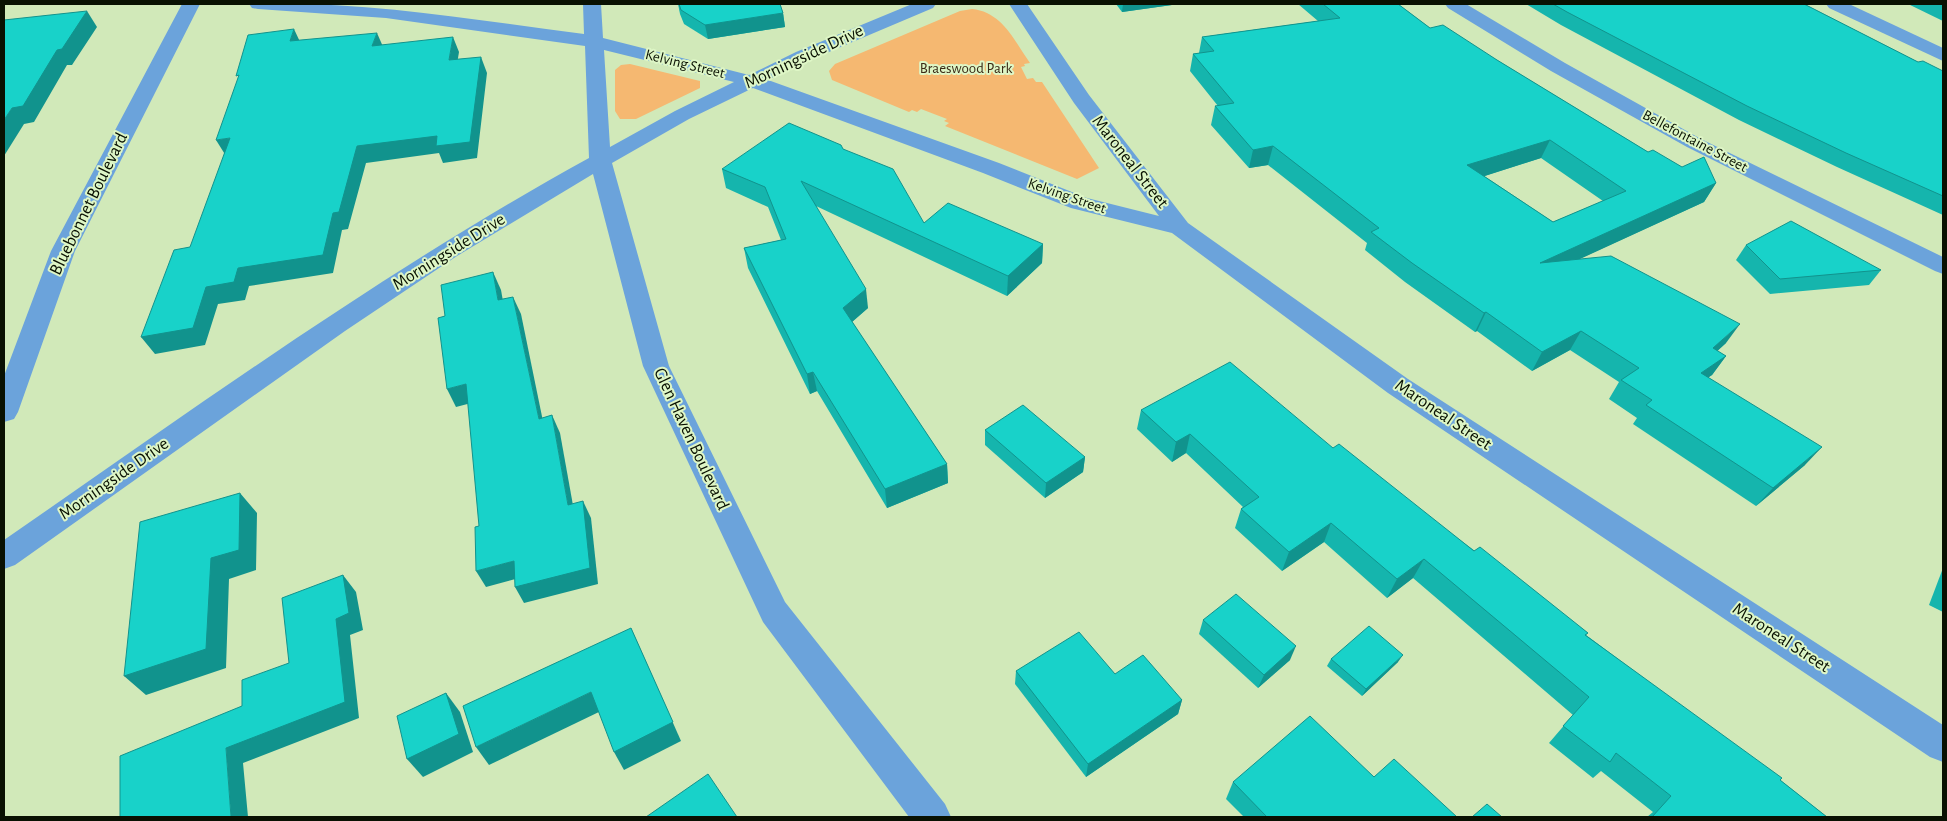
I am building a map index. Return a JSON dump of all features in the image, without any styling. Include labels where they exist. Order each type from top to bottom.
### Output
[{"type":"street","name":"Bluebonnet Boulevard","points":[[4,412],[63,251],[191,4]]},
{"type":"street","name":"Kelving Street","points":[[258,4],[386,13],[592,40],[752,81],[991,168],[1079,203],[1180,228]]},
{"type":"street","name":"Glen Haven Boulevard","points":[[592,4],[592,40],[600,159],[656,366],[774,612],[932,817]]},
{"type":"street","name":"Morningside Drive","points":[[4,556],[322,334],[554,186],[653,130],[752,81],[876,23],[926,4]]},
{"type":"street","name":"Maroneal Street","points":[[1018,4],[1081,100],[1180,228],[1398,386],[1943,744]]},
{"type":"street","name":"Bellefontaine Street","points":[[1454,4],[1558,67],[1694,142],[1943,266]]},
{"type":"street","points":[[1835,4],[1943,55]]},
{"type":"green space","name":"Braeswood Park","points":[[972,9],[991,15],[1006,28],[1030,63],[1024,64],[1025,66],[1021,67],[1027,79],[1033,78],[1036,82],[1042,82],[1099,168],[1077,179],[945,126],[949,123],[944,121],[947,119],[921,109],[917,112],[912,110],[909,112],[832,80],[829,71],[835,64],[960,11]]},
{"type":"green space","points":[[630,64],[700,81],[700,88],[636,119],[620,119],[615,111],[615,70],[621,65]]},
{"type":"building","points":[[679,4],[780,4],[783,13],[705,25],[681,10]]},
{"type":"building","points":[[1323,4],[1398,4],[1430,28],[1443,25],[1648,152],[1653,150],[1682,167],[1704,157],[1716,183],[1540,263],[1611,256],[1740,324],[1713,348],[1726,356],[1701,373],[1822,447],[1773,488],[1646,405],[1652,400],[1621,380],[1639,368],[1581,331],[1542,352],[1412,263],[1371,232],[1379,228],[1273,146],[1253,150],[1215,106],[1234,103],[1193,54],[1214,51],[1202,37],[1340,18]],"holes":[[[1550,140],[1626,191],[1553,222],[1467,165]]]},
{"type":"building","points":[[1553,4],[1804,4],[1918,62],[1923,61],[1943,71],[1943,196],[1747,106]]},
{"type":"building","points":[[87,11],[62,49],[57,50],[23,106],[12,108],[4,120],[4,20]]},
{"type":"building","points":[[294,29],[290,41],[377,33],[372,46],[453,37],[449,60],[481,57],[470,142],[436,146],[437,136],[357,146],[339,212],[333,213],[323,255],[238,268],[234,282],[206,287],[193,328],[141,337],[174,250],[190,247],[230,138],[216,140],[239,75],[236,76],[248,35]]},
{"type":"building","points":[[789,123],[841,145],[843,149],[893,169],[924,223],[948,203],[1043,244],[1008,276],[801,181],[866,289],[843,308],[947,464],[885,489],[813,372],[807,374],[744,248],[786,239],[765,187],[722,169]]},
{"type":"building","points":[[1791,221],[1881,270],[1780,279],[1746,245]]},
{"type":"building","points":[[493,272],[498,300],[513,297],[539,419],[552,415],[568,505],[583,501],[590,568],[515,587],[514,561],[476,571],[475,527],[479,526],[466,384],[447,389],[438,318],[445,316],[441,285]]},
{"type":"building","points":[[1230,362],[1333,448],[1339,444],[1474,551],[1480,547],[1588,633],[1585,635],[1782,778],[1780,780],[1827,817],[1652,817],[1671,796],[1616,753],[1610,762],[1563,726],[1589,697],[1424,559],[1397,579],[1331,523],[1289,552],[1241,509],[1259,497],[1190,434],[1176,442],[1141,410]]},
{"type":"building","points":[[1023,405],[1085,457],[1046,483],[985,430]]},
{"type":"building","points":[[240,493],[239,550],[211,558],[206,649],[124,676],[140,522]]},
{"type":"building","points":[[343,575],[349,613],[336,619],[345,702],[226,748],[231,817],[120,817],[120,756],[242,706],[242,680],[289,663],[282,598]]},
{"type":"building","points":[[1236,594],[1296,646],[1264,675],[1203,620]]},
{"type":"building","points":[[1369,626],[1403,655],[1366,689],[1331,659]]},
{"type":"building","points":[[631,628],[673,722],[614,752],[591,692],[476,747],[463,706]]},
{"type":"building","points":[[1079,632],[1115,674],[1143,655],[1182,700],[1088,764],[1016,671]]},
{"type":"building","points":[[446,693],[459,734],[407,759],[397,716]]},
{"type":"building","points":[[1310,716],[1374,777],[1394,759],[1457,817],[1267,817],[1233,782]]},
{"type":"building","points":[[708,774],[737,817],[646,817]]},
{"type":"building","points":[[1487,804],[1502,817],[1472,817]]}]
